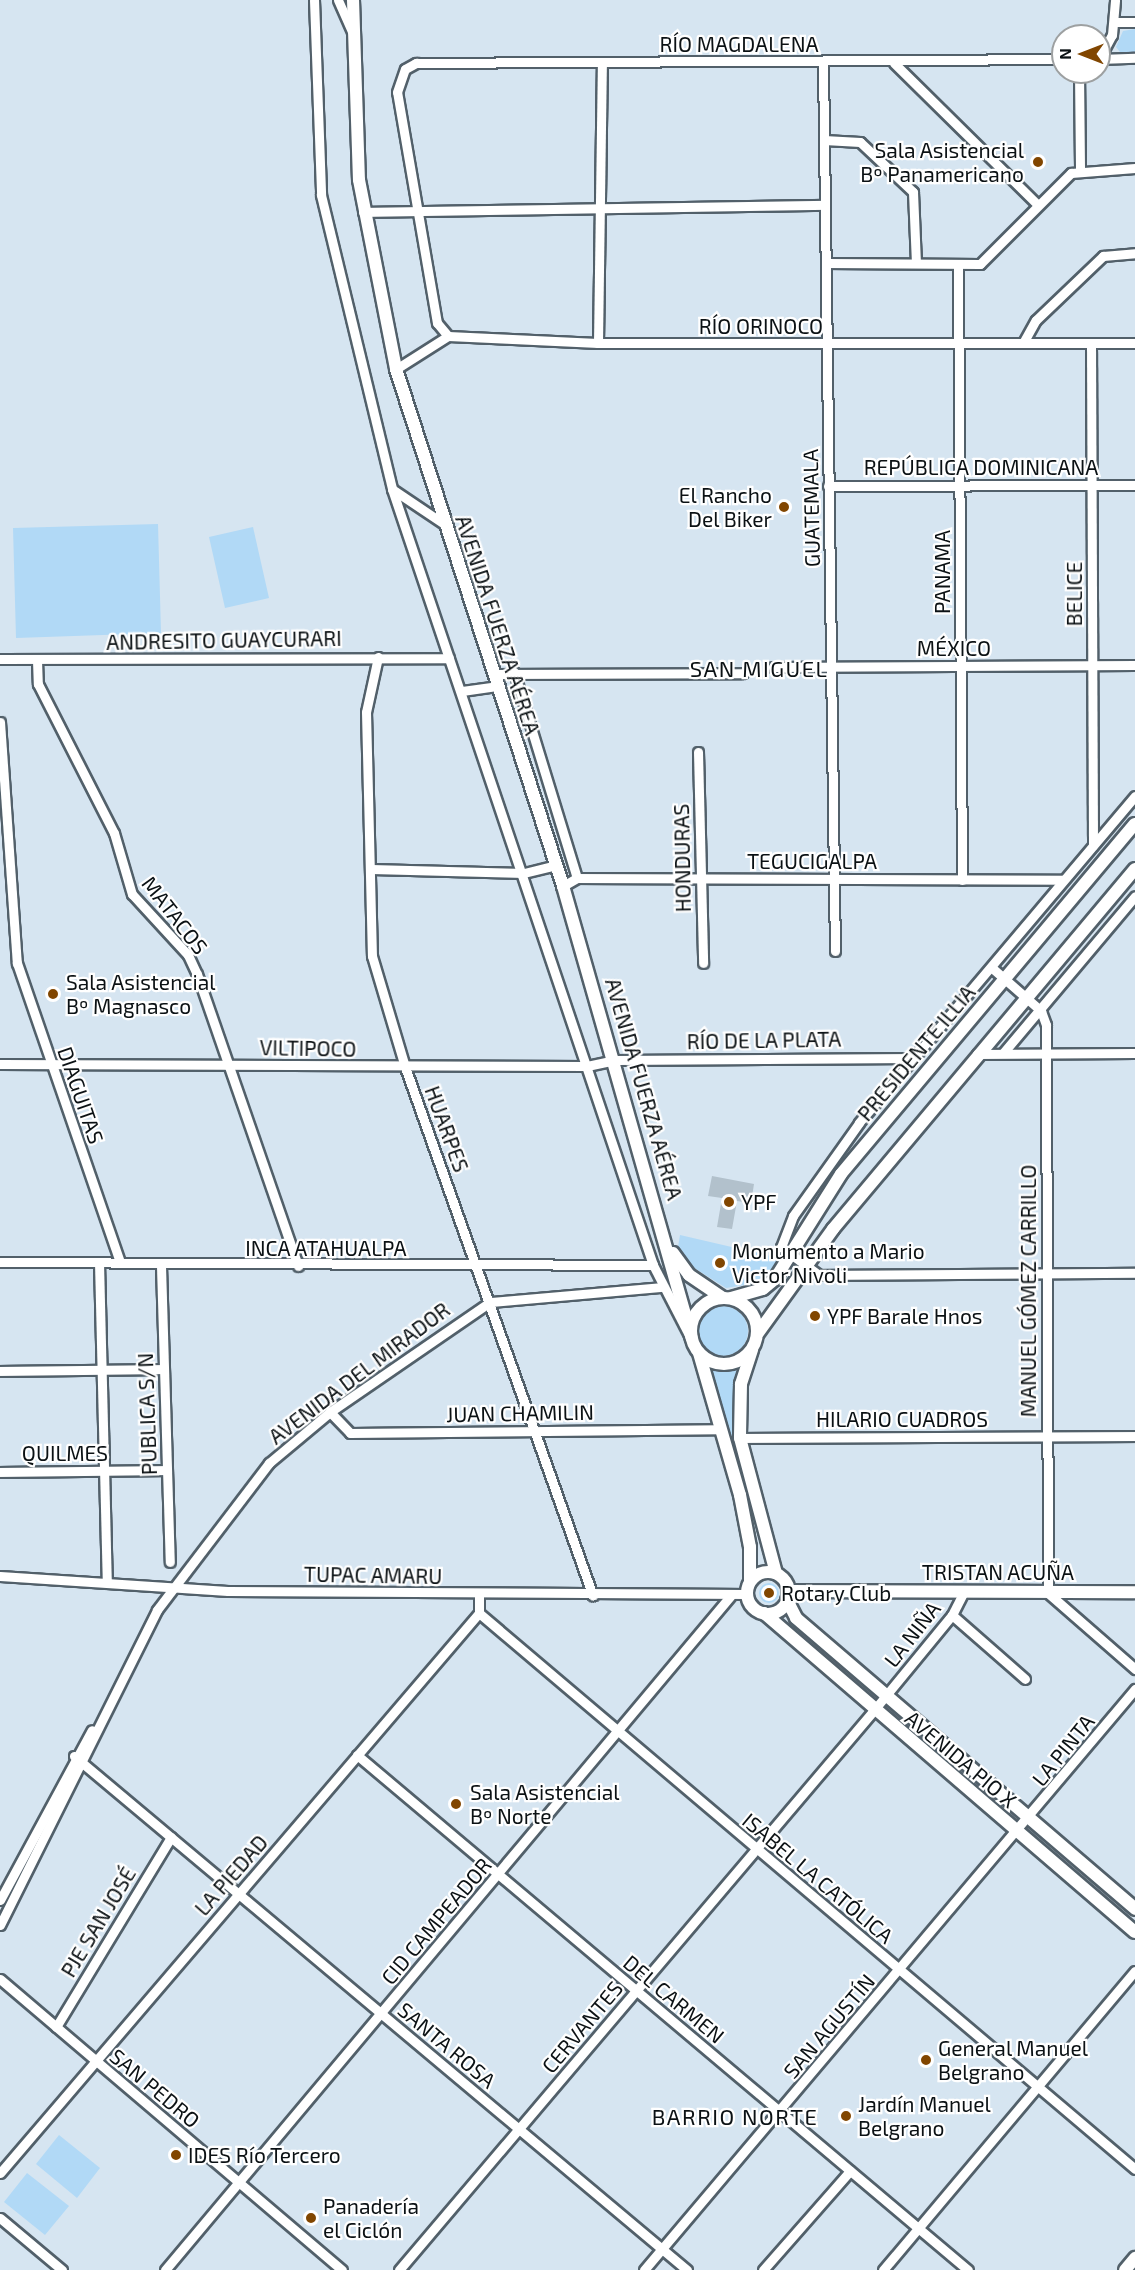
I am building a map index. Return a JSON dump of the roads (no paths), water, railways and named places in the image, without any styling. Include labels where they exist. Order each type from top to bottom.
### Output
[{"type":"main road","name":"AVENIDA FUERZA AÉREA","points":[[353,0],[363,212],[396,369],[444,524],[563,886],[616,1060],[671,1250],[750,1547],[750,1581]]},
{"type":"main road","name":"PRESIDENTE ILLIA","points":[[727,1298],[763,1289],[793,1258],[841,1174],[1135,824]]},
{"type":"main road","points":[[776,1573],[762,1572],[750,1581],[747,1594],[752,1606],[764,1613],[776,1612],[788,1596],[776,1573],[740,1438],[741,1384],[758,1333],[803,1268],[977,1054],[1135,869]]},
{"type":"main road","points":[[671,1250],[689,1275],[727,1298],[748,1307],[758,1333]]},
{"type":"main road","points":[[727,1298],[698,1311],[695,1344],[726,1364],[752,1350]]},
{"type":"main road","name":"TRISTAN ACUÑA","points":[[788,1596],[964,1592],[1135,1592]]},
{"type":"main road","name":"AVENIDA PIO X","points":[[788,1596],[796,1618],[885,1697],[1135,1909]]},
{"type":"main road","name":"AVENIDA PIO X","points":[[764,1613],[874,1710],[1135,1932]]},
{"type":"main road","points":[[1125,2270],[1135,2258]]},
{"type":"street","points":[[314,0],[321,195],[392,489],[525,873],[653,1265],[661,1287],[695,1344]]},
{"type":"street","points":[[338,0],[353,33]]},
{"type":"street","points":[[1111,33],[1116,22],[1115,0]]},
{"type":"street","points":[[1116,22],[1135,22]]},
{"type":"street","points":[[1111,59],[1135,58]]},
{"type":"street","name":"RÍO MAGDALENA","points":[[417,209],[397,92],[405,69],[416,63],[894,63],[1051,59]]},
{"type":"street","points":[[598,343],[602,62]]},
{"type":"street","name":"GUATEMALA","points":[[824,63],[835,951]]},
{"type":"street","points":[[894,63],[1038,205]]},
{"type":"street","points":[[1079,84],[1080,169]]},
{"type":"street","points":[[824,140],[860,142],[913,192],[916,263]]},
{"type":"street","points":[[826,263],[980,264],[1038,205],[1080,169],[1135,168]]},
{"type":"street","points":[[363,212],[600,205],[825,205]]},
{"type":"street","points":[[396,369],[448,336],[437,323],[417,209]]},
{"type":"street","points":[[1023,343],[1036,320],[1103,256],[1135,253]]},
{"type":"street","name":"PANAMA","points":[[958,264],[962,880]]},
{"type":"street","name":"RÍO ORINOCO","points":[[448,336],[598,343],[826,345],[1135,343]]},
{"type":"street","name":"BELICE","points":[[1091,343],[1094,845]]},
{"type":"street","name":"REPÚBLICA DOMINICANA","points":[[828,486],[1135,484]]},
{"type":"street","points":[[392,489],[444,524]]},
{"type":"street","name":"HUARPES","points":[[378,657],[366,712],[372,956],[405,1067],[593,1596]]},
{"type":"street","name":"ANDRESITO GUAYCURARI","points":[[0,659],[449,658]]},
{"type":"street","name":"MATACOS","points":[[37,660],[38,684],[114,833],[132,894],[188,955],[298,1266]]},
{"type":"street","name":"MÉXICO","points":[[772,667],[1135,665]]},
{"type":"street","points":[[514,672],[577,878],[563,886]]},
{"type":"street","points":[[493,674],[514,672],[743,673]]},
{"type":"street","points":[[462,691],[498,686]]},
{"type":"street","name":"DIAGUITAS","points":[[0,722],[16,955],[51,1064],[120,1262]]},
{"type":"street","name":"HONDURAS","points":[[698,752],[703,963]]},
{"type":"street","points":[[1135,796],[914,1058],[793,1216],[781,1247],[803,1268],[819,1275],[1135,1273]]},
{"type":"street","points":[[371,869],[525,873],[556,865]]},
{"type":"street","name":"TEGUCIGALPA","points":[[577,878],[1063,880]]},
{"type":"street","points":[[1003,1053],[1041,1011],[1135,896]]},
{"type":"street","points":[[991,966],[1027,995],[1041,1011]]},
{"type":"street","name":"MANUEL GÓMEZ CARRILLO","points":[[1041,1011],[1045,1053],[1048,1593]]},
{"type":"street","points":[[977,1054],[1135,1053]]},
{"type":"street","name":"RÍO DE LA PLATA","points":[[616,1060],[914,1058]]},
{"type":"street","name":"VILTIPOCO","points":[[0,1064],[587,1066],[616,1060]]},
{"type":"street","name":"INCA ATAHUALPA","points":[[0,1262],[120,1262],[161,1266],[653,1265]]},
{"type":"street","points":[[99,1262],[107,1579]]},
{"type":"street","name":"PUBLICA S/N","points":[[161,1266],[170,1562]]},
{"type":"street","name":"AVENIDA DEL MIRADOR","points":[[0,1900],[74,1756],[103,1713],[173,1586],[252,1482],[330,1412],[490,1302],[661,1287]]},
{"type":"street","points":[[0,1371],[164,1369]]},
{"type":"street","name":"JUAN CHAMILIN","points":[[330,1412],[350,1432],[719,1429]]},
{"type":"street","name":"HILARIO CUADROS","points":[[740,1438],[1135,1436]]},
{"type":"street","name":"QUILMES","points":[[0,1472],[167,1470]]},
{"type":"street","name":"TUPAC AMARU","points":[[0,1576],[107,1579],[173,1586],[479,1595],[747,1594]]},
{"type":"street","name":"LA NIÑA","points":[[885,1697],[952,1615],[964,1592]]},
{"type":"street","points":[[1048,1593],[1135,1669]]},
{"type":"street","name":"CID CAMPEADOR","points":[[165,2270],[619,1732],[732,1594]]},
{"type":"street","points":[[479,1595],[479,1613]]},
{"type":"street","name":"ISABEL LA CATÓLICA","points":[[479,1613],[1135,2169]]},
{"type":"street","name":"LA PIEDAD","points":[[0,2173],[479,1613]]},
{"type":"street","points":[[952,1615],[1025,1679]]},
{"type":"street","name":"LA PINTA","points":[[1018,1833],[1135,1689]]},
{"type":"street","name":"CERVANTES","points":[[399,2270],[885,1697]]},
{"type":"street","name":"AVENIDA DEL MIRADOR","points":[[0,1925],[82,1763],[103,1713]]},
{"type":"street","name":"DEL CARMEN","points":[[357,1755],[968,2270]]},
{"type":"street","name":"SANTA ROSA","points":[[74,1756],[687,2270]]},
{"type":"street","name":"SAN AGUSTÍN","points":[[644,2270],[1018,1833]]},
{"type":"street","name":"PJE SAN JOSÉ","points":[[56,2027],[171,1837]]},
{"type":"street","points":[[883,2270],[1135,1971]]},
{"type":"street","name":"SAN PEDRO","points":[[0,1979],[342,2270]]},
{"type":"street","points":[[763,2270],[850,2171]]},
{"type":"street","points":[[0,2218],[62,2270]]},
{"type":"place","name":"Sala Asistencial Bº Panamericano","points":[[1038,162]]},
{"type":"place","name":"El Rancho Del Biker","points":[[784,507]]},
{"type":"place","name":"Sala Asistencial Bº Magnasco","points":[[53,994]]},
{"type":"place","name":"YPF","points":[[729,1202]]},
{"type":"place","name":"Monumento a Mario Victor Nivoli","points":[[720,1263]]},
{"type":"place","name":"YPF Barale Hnos","points":[[815,1316]]},
{"type":"place","name":"Rotary Club","points":[[769,1593]]},
{"type":"place","name":"Sala Asistencial Bº Norte","points":[[456,1804]]},
{"type":"place","name":"General Manuel Belgrano","points":[[926,2060]]},
{"type":"place","name":"Jardín Manuel Belgrano","points":[[846,2116]]},
{"type":"place","name":"IDES Río Tercero","points":[[176,2155]]},
{"type":"place","name":"Panadería el Ciclón","points":[[311,2218]]},
{"type":"district","name":"SAN MIGUEL","points":[[759,669]]},
{"type":"district","name":"BARRIO NORTE","points":[[735,2117]]}]
